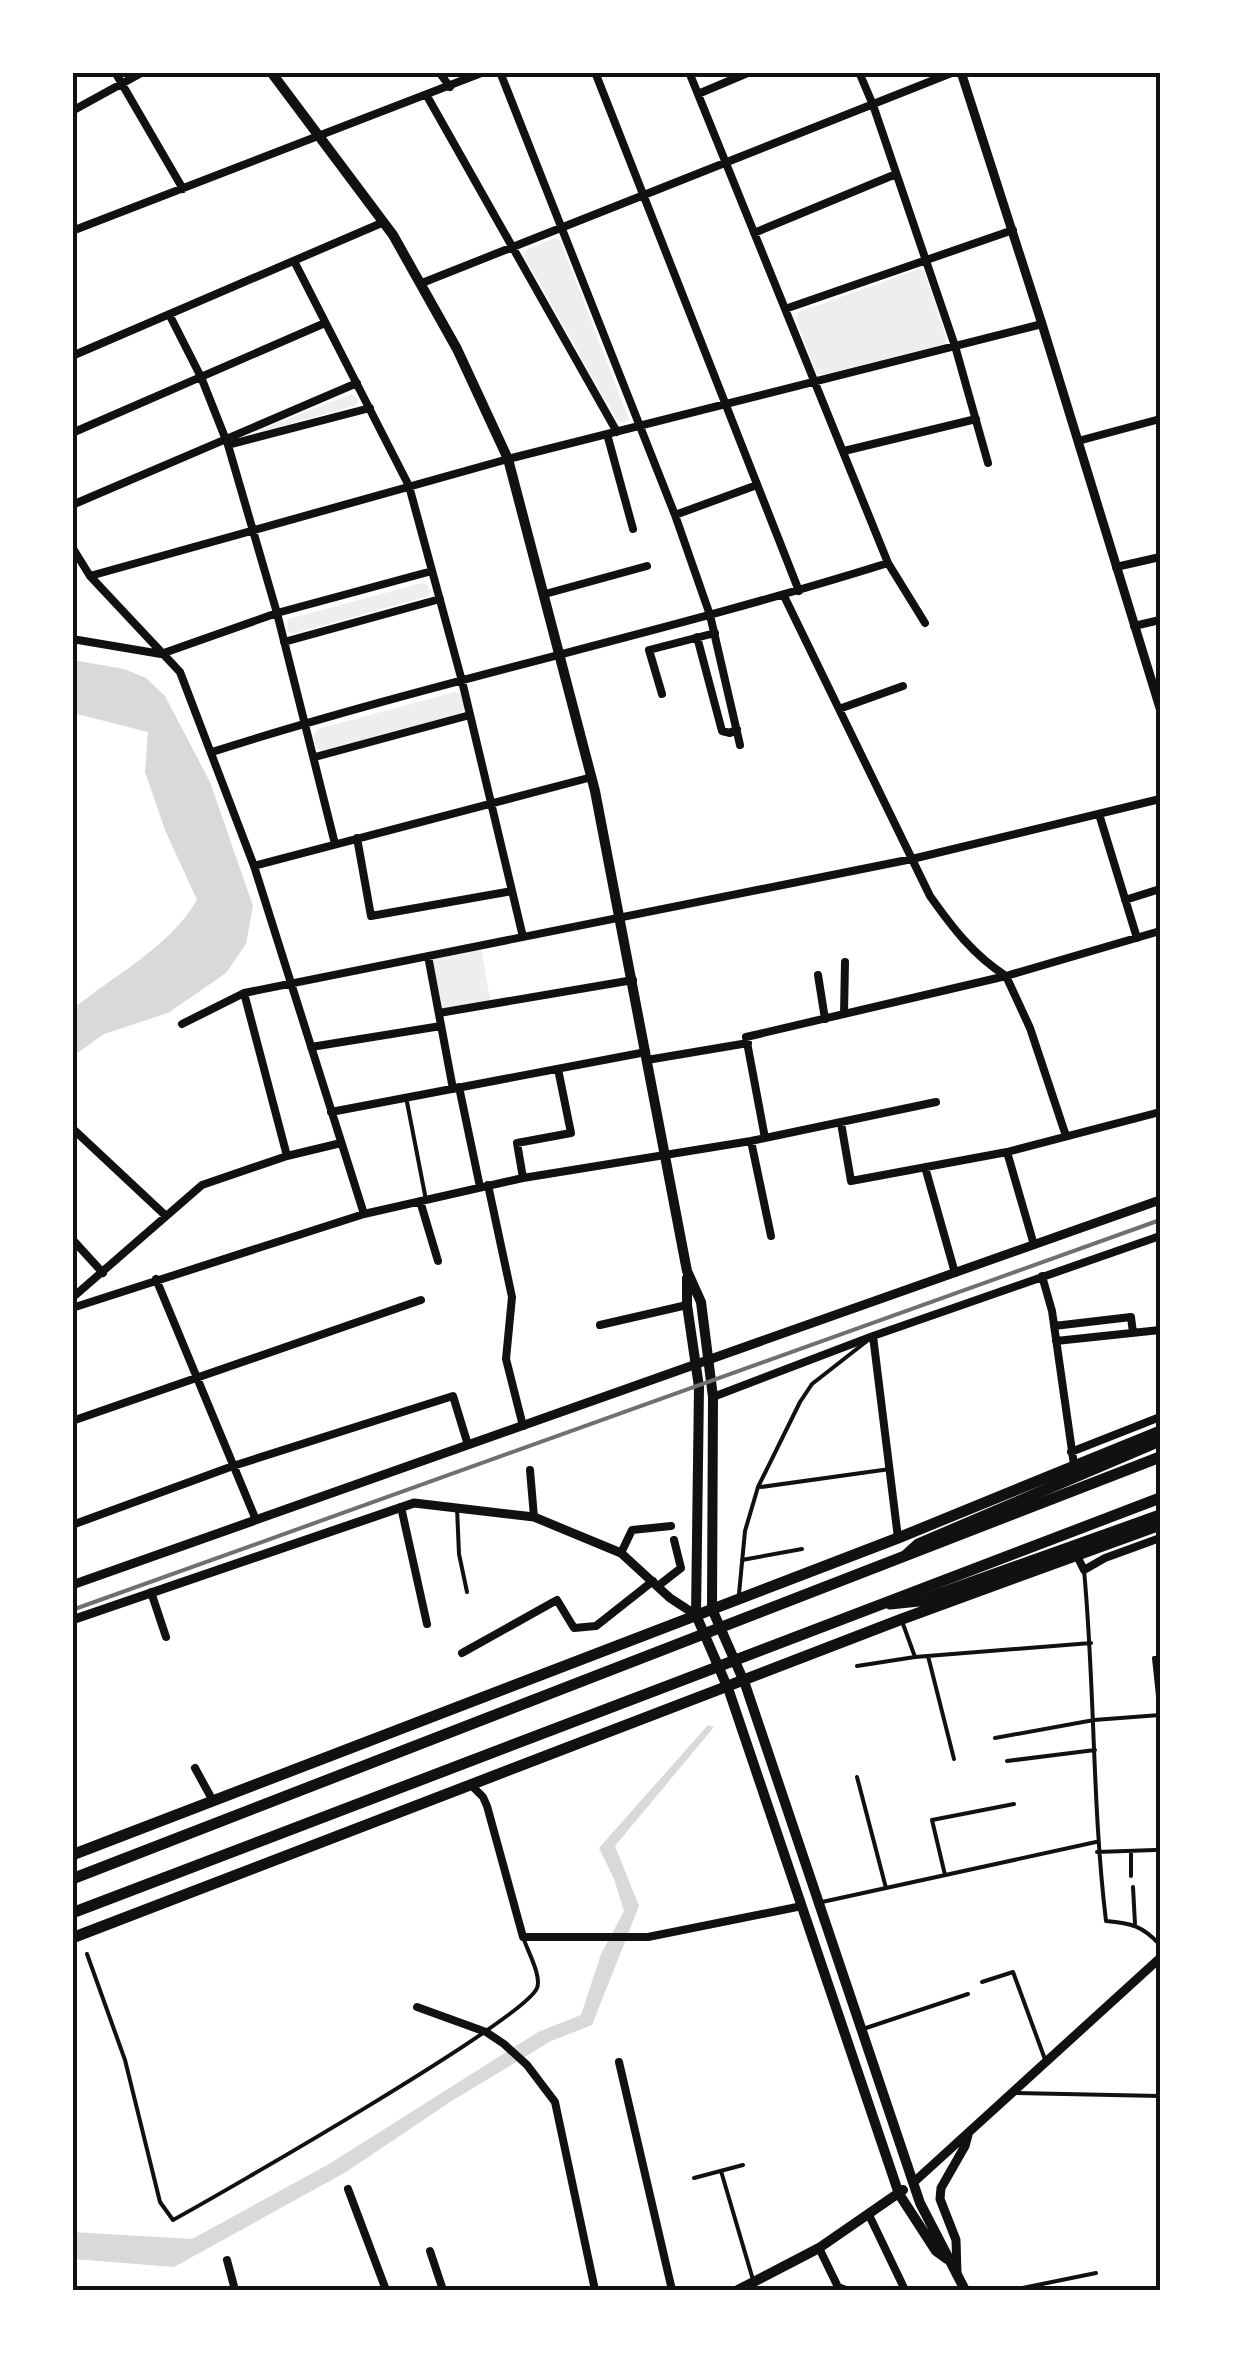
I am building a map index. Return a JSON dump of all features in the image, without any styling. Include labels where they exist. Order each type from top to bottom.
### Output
[{"type":"main road","points":[[272,72],[384,222],[422,284],[508,459],[592,777],[622,917],[664,1156],[688,1271],[700,1302],[713,1397],[712,1609],[743,1681],[920,2203],[965,2290]]},
{"type":"main road","points":[[688,1271],[687,1305],[699,1387],[696,1616],[726,1687],[899,2194],[936,2251],[948,2259]]},
{"type":"main road","points":[[72,1879],[903,1558],[1160,1431]]},
{"type":"main road","points":[[72,1855],[1160,1441]]},
{"type":"main road","points":[[1077,1470],[1160,1457]]},
{"type":"main road","points":[[72,1938],[902,1619],[1078,1556],[1096,1538],[1160,1498]]},
{"type":"main road","points":[[72,1913],[878,1605],[1096,1538],[1160,1514]]},
{"type":"main road","points":[[1096,1538],[1160,1525]]},
{"type":"main road","points":[[898,1538],[903,1558]]},
{"type":"main road","points":[[537,1735],[546,1756]]},
{"type":"main road","points":[[738,2290],[754,2287],[818,2248],[914,2182]]},
{"type":"street","points":[[115,72],[183,189]]},
{"type":"street","points":[[72,111],[144,72]]},
{"type":"street","points":[[439,72],[450,86]]},
{"type":"street","points":[[72,231],[484,72]]},
{"type":"street","points":[[500,72],[675,516],[715,632],[740,744]]},
{"type":"street","points":[[594,72],[799,591]]},
{"type":"street","points":[[689,72],[888,563],[925,623]]},
{"type":"street","points":[[698,94],[750,72]]},
{"type":"street","points":[[859,72],[955,346],[988,462]]},
{"type":"street","points":[[422,284],[957,72],[1013,230],[1160,708]]},
{"type":"street","points":[[427,96],[612,433],[633,529]]},
{"type":"street","points":[[754,233],[896,174]]},
{"type":"street","points":[[72,356],[384,222]]},
{"type":"street","points":[[785,309],[1013,230]]},
{"type":"street","points":[[294,260],[408,486],[462,682],[523,937]]},
{"type":"street","points":[[169,314],[227,441],[278,613],[335,844]]},
{"type":"street","points":[[72,433],[325,323]]},
{"type":"street","points":[[90,576],[508,459],[1042,324]]},
{"type":"street","points":[[72,505],[357,383]]},
{"type":"street","points":[[227,441],[370,408]]},
{"type":"street","points":[[844,451],[976,419]]},
{"type":"street","points":[[1078,441],[1160,420]]},
{"type":"street","points":[[675,516],[758,485]]},
{"type":"street","points":[[72,547],[90,576],[180,672],[254,866],[364,1214]]},
{"type":"street","points":[[1116,567],[1160,557]]},
{"type":"street","points":[[212,752],[304,722],[784,596],[888,563]]},
{"type":"street","points":[[545,594],[647,566]]},
{"type":"street","points":[[72,639],[161,654],[278,613],[432,571]]},
{"type":"street","points":[[784,596],[930,896],[953,930],[986,963],[1006,976],[1030,1028],[1066,1136]]},
{"type":"street","points":[[284,642],[440,599]]},
{"type":"street","points":[[1134,626],[1160,620]]},
{"type":"street","points":[[662,694],[649,650],[715,632]]},
{"type":"street","points":[[697,637],[722,731],[730,734],[737,729]]},
{"type":"street","points":[[839,708],[904,686]]},
{"type":"street","points":[[315,758],[470,715]]},
{"type":"street","points":[[254,866],[592,777]]},
{"type":"street","points":[[182,1024],[244,992],[912,858],[1160,800]]},
{"type":"street","points":[[1098,814],[1137,938]]},
{"type":"street","points":[[357,838],[371,916],[512,891]]},
{"type":"street","points":[[1125,900],[1160,889]]},
{"type":"street","points":[[764,1138],[746,1037],[1006,976],[1160,931]]},
{"type":"street","points":[[428,956],[456,1088],[512,1297],[506,1359],[523,1426]]},
{"type":"street","points":[[844,962],[844,1014]]},
{"type":"street","points":[[818,975],[824,1019]]},
{"type":"street","points":[[439,1013],[633,980]]},
{"type":"street","points":[[244,992],[288,1156]]},
{"type":"street","points":[[311,1048],[441,1026]]},
{"type":"street","points":[[331,1112],[558,1068],[748,1042]]},
{"type":"street","points":[[523,1178],[517,1143],[571,1133],[558,1068]]},
{"type":"street","points":[[72,1308],[364,1214],[523,1178],[750,1141],[936,1102]]},
{"type":"street","points":[[841,1122],[851,1181],[1007,1152],[1160,1112]]},
{"type":"street","points":[[72,1128],[166,1216]]},
{"type":"street","points":[[750,1141],[772,1236]]},
{"type":"street","points":[[72,1298],[202,1185],[341,1143]]},
{"type":"street","points":[[1007,1152],[1034,1245]]},
{"type":"street","points":[[924,1167],[955,1273]]},
{"type":"street","points":[[423,1200],[438,1261]]},
{"type":"street","points":[[72,1585],[1160,1200]]},
{"type":"street","points":[[713,1397],[873,1336],[1160,1236]]},
{"type":"street","points":[[72,1239],[103,1273]]},
{"type":"street","points":[[1042,1276],[1077,1470],[1160,1417]]},
{"type":"street","points":[[156,1279],[256,1520]]},
{"type":"street","points":[[72,1421],[420,1300]]},
{"type":"street","points":[[600,1325],[687,1305]]},
{"type":"street","points":[[1054,1326],[1131,1317],[1133,1333]]},
{"type":"street","points":[[1056,1341],[1160,1330]]},
{"type":"street","points":[[873,1336],[898,1538]]},
{"type":"street","points":[[72,1525],[233,1466],[453,1396],[468,1445]]},
{"type":"street","points":[[530,1470],[534,1517]]},
{"type":"street","points":[[72,1620],[414,1503],[534,1517],[621,1553],[696,1616]]},
{"type":"street","points":[[401,1506],[427,1624]]},
{"type":"street","points":[[621,1553],[632,1530],[670,1526]]},
{"type":"street","points":[[1078,1556],[1084,1570],[1160,1538]]},
{"type":"street","points":[[462,1653],[556,1600],[574,1628],[596,1626],[682,1568],[674,1540]]},
{"type":"street","points":[[152,1592],[166,1638]]},
{"type":"street","points":[[195,1768],[213,1801]]},
{"type":"street","points":[[470,1785],[487,1806],[523,1937],[648,1937],[802,1906]]},
{"type":"street","points":[[914,2182],[1160,1958]]},
{"type":"street","points":[[417,2007],[486,2032],[504,2044],[555,2102],[595,2290]]},
{"type":"street","points":[[619,2062],[672,2290]]},
{"type":"street","points":[[956,2277],[956,2240],[940,2199],[941,2188],[966,2146],[968,2134]]},
{"type":"street","points":[[348,2189],[386,2290]]},
{"type":"street","points":[[870,2214],[906,2290]]},
{"type":"street","points":[[818,2248],[838,2287],[846,2290]]},
{"type":"street","points":[[430,2252],[442,2290]]},
{"type":"street","points":[[227,2260],[235,2290]]},
{"type":"lane","points":[[406,1098],[423,1200]]},
{"type":"lane","points":[[738,1599],[745,1531],[758,1487],[805,1392],[873,1336]]},
{"type":"lane","points":[[758,1487],[890,1469]]},
{"type":"lane","points":[[457,1508],[459,1554],[467,1592]]},
{"type":"lane","points":[[742,1560],[802,1548]]},
{"type":"lane","points":[[1084,1570],[1091,1643],[1096,1842],[1106,1922],[1135,1924],[1148,1930],[1160,1944]]},
{"type":"lane","points":[[902,1619],[915,1657]]},
{"type":"lane","points":[[857,1666],[915,1657],[1091,1643]]},
{"type":"lane","points":[[928,1656],[954,1759]]},
{"type":"lane","points":[[995,1738],[1094,1720],[1160,1715],[1154,1658],[1160,1658]]},
{"type":"lane","points":[[1007,1762],[1095,1750]]},
{"type":"lane","points":[[856,1777],[886,1888]]},
{"type":"lane","points":[[945,1875],[932,1820],[1014,1804]]},
{"type":"lane","points":[[820,1902],[1096,1842]]},
{"type":"lane","points":[[1098,1852],[1154,1850]]},
{"type":"lane","points":[[1130,1851],[1131,1876]]},
{"type":"lane","points":[[1134,1888],[1135,1924]]},
{"type":"lane","points":[[86,1954],[125,2060],[160,2202],[173,2220],[486,2032],[537,1990],[539,1981],[523,1937]]},
{"type":"lane","points":[[982,1982],[1014,1972],[1046,2062]]},
{"type":"lane","points":[[863,2029],[968,1994]]},
{"type":"lane","points":[[1013,2093],[1160,2096]]},
{"type":"lane","points":[[694,2178],[743,2165]]},
{"type":"lane","points":[[720,2171],[754,2287]]},
{"type":"lane","points":[[1012,2290],[1096,2273]]},
{"type":"shaded area","points":[[555,238],[561,242],[629,420],[621,423],[616,419],[524,256],[526,250]]},
{"type":"shaded area","points":[[919,269],[924,271],[947,340],[944,344],[817,374],[796,320],[799,312]]},
{"type":"shaded area","points":[[351,394],[357,398],[354,406],[260,430]]},
{"type":"shaded area","points":[[422,583],[428,585],[428,596],[292,634],[287,631],[288,619]]},
{"type":"shaded area","points":[[73,660],[124,669],[146,678],[165,696],[210,782],[253,906],[246,944],[226,973],[168,1013],[104,1034],[73,1056],[73,1009],[157,946],[197,900],[165,830],[145,772],[148,732],[73,713]]},
{"type":"shaded area","points":[[455,692],[461,694],[465,707],[461,713],[322,751],[316,748],[313,735],[318,729]]},
{"type":"shaded area","points":[[481,948],[491,1004],[439,1012],[429,958]]},
{"type":"shaded area","points":[[708,1725],[714,1727],[615,1846],[639,1906],[592,2025],[551,2041],[346,2172],[174,2267],[73,2259],[72,2232],[192,2239],[329,2164],[538,2032],[581,2015],[601,1954],[624,1911],[599,1848]]},
{"type":"railway","points":[[72,1610],[1160,1220]]}]
